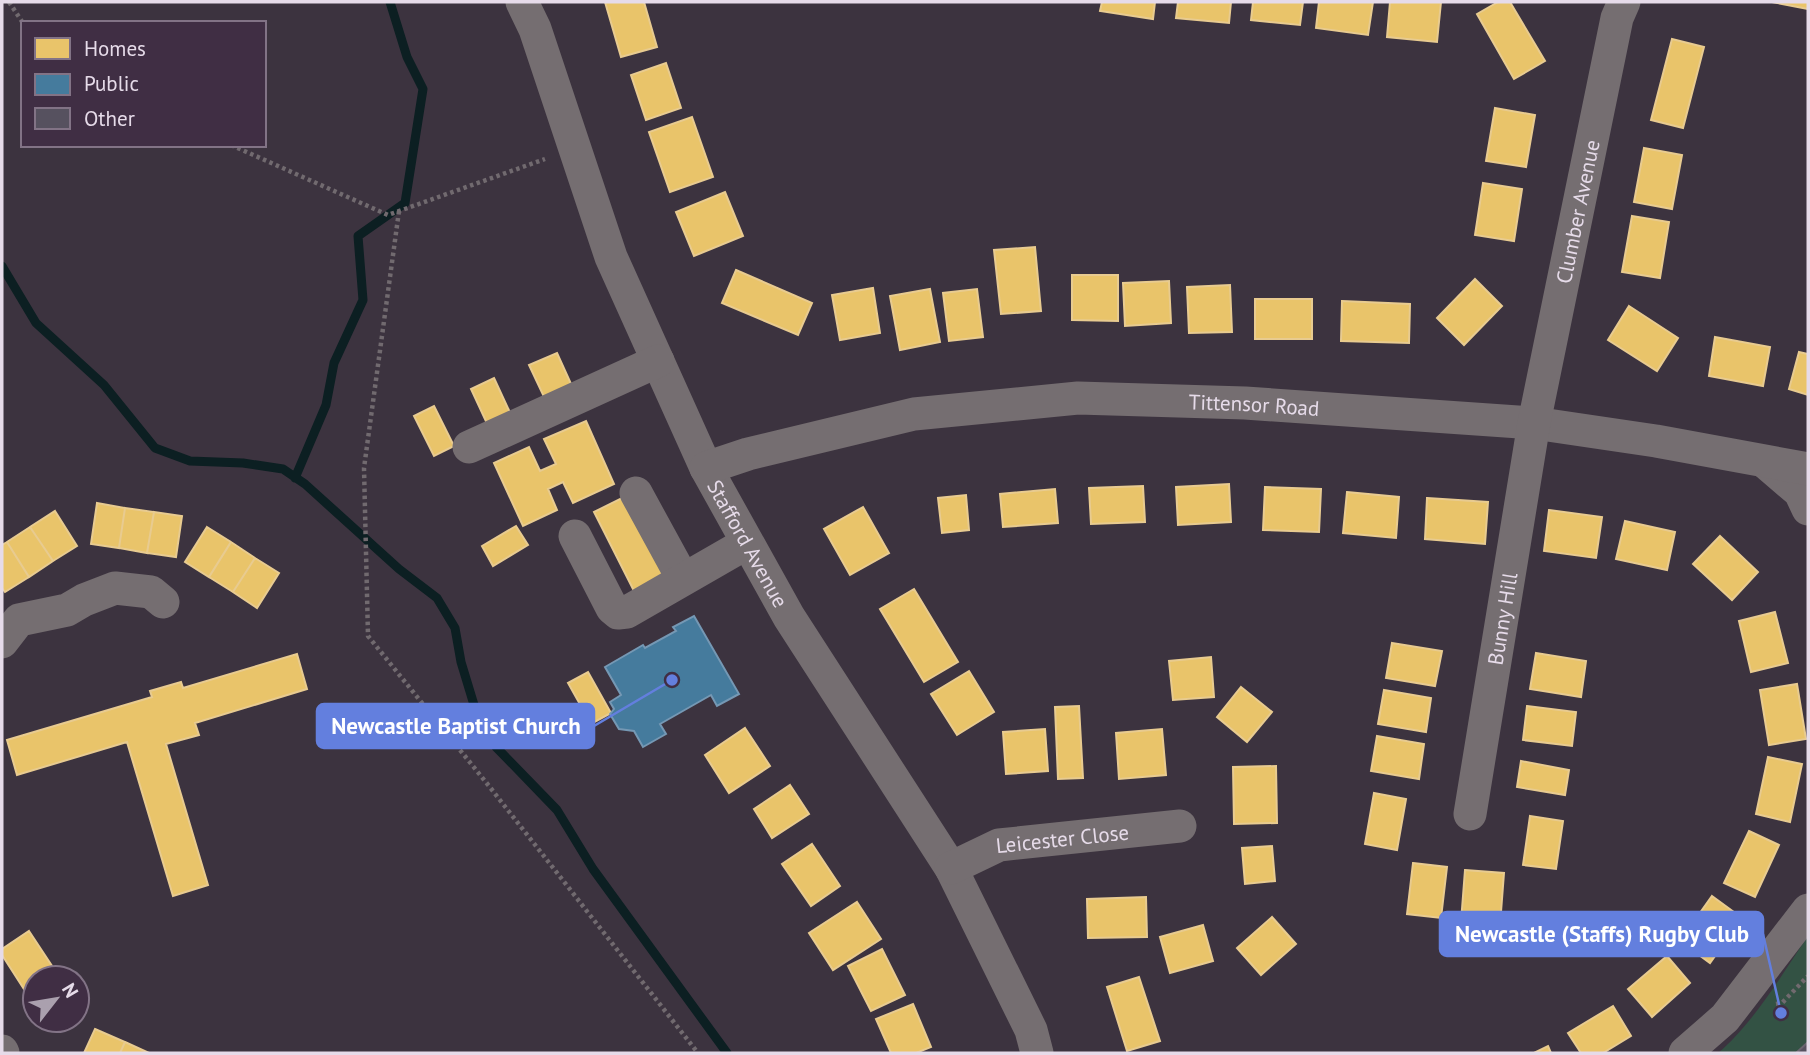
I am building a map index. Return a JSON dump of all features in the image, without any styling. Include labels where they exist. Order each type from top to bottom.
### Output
[{"type":"street","name":"Stafford Avenue","points":[[523,2],[535,29],[611,257],[706,468],[789,617],[951,868],[1031,1030],[1037,1053]]},
{"type":"street","name":"Clumber Avenue","points":[[1534,423],[1617,18],[1624,2]]},
{"type":"street","points":[[469,447],[658,360]]},
{"type":"street","name":"Tittensor Road","points":[[706,468],[748,454],[914,414],[1078,398],[1259,404],[1534,423],[1656,441],[1808,469]]},
{"type":"street","name":"Bunny Hill","points":[[1470,814],[1534,423]]},
{"type":"street","points":[[1765,462],[1800,492],[1808,509]]},
{"type":"street","points":[[636,493],[683,579]]},
{"type":"street","points":[[575,536],[612,608],[618,613],[626,612],[747,543]]},
{"type":"street","points":[[2,642],[19,620],[67,610],[115,588],[150,592],[163,602]]},
{"type":"street","name":"Leicester Close","points":[[951,868],[999,845],[1180,826]]},
{"type":"street","points":[[1685,1053],[1725,1018],[1808,910]]},
{"type":"path","points":[[9,2],[22,21]]},
{"type":"path","points":[[235,147],[388,215],[575,148]]},
{"type":"path","points":[[399,211],[364,468],[368,636],[698,1053]]},
{"type":"green space","points":[[1808,936],[1808,1053],[1718,1053],[1755,1013]]},
{"type":"building: Homes","points":[[605,2],[644,2],[657,47],[621,57]]},
{"type":"building: Homes","points":[[1102,2],[1155,2],[1153,19],[1100,11]]},
{"type":"building: Homes","points":[[1178,2],[1231,2],[1229,23],[1176,18]]},
{"type":"building: Homes","points":[[1253,2],[1303,2],[1300,25],[1251,20]]},
{"type":"building: Homes","points":[[1319,2],[1373,2],[1368,35],[1316,28]]},
{"type":"building: Homes","points":[[1390,2],[1441,2],[1437,42],[1387,37]]},
{"type":"building: Homes","points":[[1498,2],[1510,2],[1545,61],[1514,79],[1477,14]]},
{"type":"building: Homes","points":[[1772,2],[1808,2],[1808,9]]},
{"type":"building: Homes","points":[[1672,39],[1704,47],[1683,128],[1651,120]]},
{"type":"building: Homes","points":[[666,63],[681,108],[646,120],[631,75]]},
{"type":"building: Homes","points":[[1495,108],[1535,115],[1526,167],[1486,161]]},
{"type":"building: Homes","points":[[692,117],[713,177],[670,192],[649,132]]},
{"type":"building: Homes","points":[[1644,148],[1682,155],[1672,209],[1634,202]]},
{"type":"building: Homes","points":[[1483,183],[1522,189],[1514,241],[1475,235]]},
{"type":"building: Homes","points":[[725,192],[743,236],[694,256],[676,212]]},
{"type":"building: Homes","points":[[1632,216],[1669,222],[1660,278],[1622,272]]},
{"type":"building: Homes","points":[[1035,247],[1041,311],[1001,314],[994,250]]},
{"type":"building: Homes","points":[[736,270],[812,303],[798,335],[722,303]]},
{"type":"building: Homes","points":[[1072,275],[1118,275],[1118,321],[1072,320]]},
{"type":"building: Homes","points":[[1475,279],[1502,306],[1464,345],[1437,318]]},
{"type":"building: Homes","points":[[1169,281],[1171,323],[1125,326],[1123,283]]},
{"type":"building: Homes","points":[[1230,285],[1232,332],[1189,333],[1187,287]]},
{"type":"building: Homes","points":[[873,288],[880,333],[840,340],[832,295]]},
{"type":"building: Homes","points":[[930,289],[940,342],[900,350],[890,296]]},
{"type":"building: Homes","points":[[977,289],[983,337],[949,341],[943,293]]},
{"type":"building: Homes","points":[[1255,299],[1312,299],[1312,339],[1255,339]]},
{"type":"building: Homes","points":[[1342,301],[1410,304],[1409,343],[1341,341]]},
{"type":"building: Homes","points":[[1629,306],[1678,338],[1657,371],[1608,340]]},
{"type":"building: Homes","points":[[1715,337],[1770,347],[1763,386],[1709,376]]},
{"type":"building: Homes","points":[[1799,352],[1808,354],[1808,395],[1789,389]]},
{"type":"building: Homes","points":[[557,353],[572,386],[545,399],[529,365]]},
{"type":"building: Homes","points":[[494,378],[513,419],[490,430],[471,389]]},
{"type":"building: Homes","points":[[434,406],[454,446],[434,456],[414,416]]},
{"type":"building: Homes","points":[[586,421],[614,484],[573,503],[563,482],[548,489],[557,510],[523,526],[494,463],[529,447],[540,471],[556,464],[544,439]]},
{"type":"building: Homes","points":[[1229,484],[1231,522],[1178,525],[1176,487]]},
{"type":"building: Homes","points":[[1143,486],[1145,522],[1091,524],[1089,488]]},
{"type":"building: Homes","points":[[1265,487],[1321,489],[1319,532],[1263,530]]},
{"type":"building: Homes","points":[[1055,489],[1058,523],[1003,527],[1000,494]]},
{"type":"building: Homes","points":[[1347,492],[1399,497],[1396,538],[1343,533]]},
{"type":"building: Homes","points":[[630,494],[672,577],[636,595],[594,512]]},
{"type":"building: Homes","points":[[966,495],[969,530],[942,533],[938,498]]},
{"type":"building: Homes","points":[[1427,498],[1488,502],[1485,544],[1425,539]]},
{"type":"building: Homes","points":[[97,503],[125,508],[119,548],[91,544]]},
{"type":"building: Homes","points":[[863,507],[889,553],[850,575],[824,529]]},
{"type":"building: Homes","points":[[125,508],[154,512],[147,553],[119,548]]},
{"type":"building: Homes","points":[[1549,510],[1602,517],[1596,558],[1544,551]]},
{"type":"building: Homes","points":[[55,511],[77,546],[53,561],[30,527]]},
{"type":"building: Homes","points":[[154,512],[182,516],[176,557],[147,553]]},
{"type":"building: Homes","points":[[1625,521],[1675,532],[1667,570],[1616,559]]},
{"type":"building: Homes","points":[[516,526],[528,545],[493,566],[482,546]]},
{"type":"building: Homes","points":[[30,527],[53,561],[29,577],[7,542]]},
{"type":"building: Homes","points":[[207,527],[231,542],[209,577],[185,562]]},
{"type":"building: Homes","points":[[1720,536],[1758,572],[1732,600],[1693,564]]},
{"type":"building: Homes","points":[[7,542],[29,577],[5,592],[2,588],[2,545]]},
{"type":"building: Homes","points":[[231,542],[255,558],[233,592],[209,577]]},
{"type":"building: Homes","points":[[255,558],[279,573],[257,608],[233,592]]},
{"type":"building: Homes","points":[[914,589],[958,662],[924,682],[880,609]]},
{"type":"building: Homes","points":[[1775,612],[1788,663],[1751,672],[1739,621]]},
{"type":"building: Homes","points":[[1392,643],[1442,651],[1435,686],[1386,678]]},
{"type":"building: Homes","points":[[1536,653],[1586,661],[1581,697],[1530,689]]},
{"type":"building: Homes","points":[[297,654],[307,689],[195,723],[199,735],[166,744],[208,885],[173,896],[127,742],[17,775],[7,740],[152,697],[150,691],[181,682],[183,688]]},
{"type":"building: Homes","points":[[1211,657],[1214,697],[1173,700],[1169,661]]},
{"type":"building: Homes","points":[[969,671],[994,712],[957,735],[931,694]]},
{"type":"building: Homes","points":[[588,672],[611,713],[591,724],[568,683]]},
{"type":"building: Homes","points":[[1797,684],[1806,739],[1769,745],[1760,690]]},
{"type":"building: Homes","points":[[1241,687],[1272,712],[1247,742],[1217,717]]},
{"type":"building: Homes","points":[[1384,690],[1431,698],[1426,732],[1378,724]]},
{"type":"building: Homes","points":[[1079,706],[1083,778],[1058,779],[1055,707]]},
{"type":"building: Homes","points":[[1527,706],[1576,712],[1572,746],[1523,740]]},
{"type":"building: Homes","points":[[745,728],[770,766],[729,793],[705,755]]},
{"type":"building: Homes","points":[[1045,729],[1048,771],[1006,774],[1003,732]]},
{"type":"building: Homes","points":[[1162,729],[1166,775],[1119,779],[1116,733]]},
{"type":"building: Homes","points":[[1377,736],[1424,744],[1419,779],[1371,771]]},
{"type":"building: Homes","points":[[1768,757],[1802,764],[1790,822],[1756,814]]},
{"type":"building: Homes","points":[[1521,761],[1569,770],[1565,795],[1517,787]]},
{"type":"building: Homes","points":[[1276,766],[1277,823],[1234,824],[1233,767]]},
{"type":"building: Homes","points":[[790,785],[809,814],[772,838],[754,809]]},
{"type":"building: Homes","points":[[1374,793],[1406,799],[1397,850],[1365,844]]},
{"type":"building: Homes","points":[[1530,816],[1563,821],[1556,869],[1523,865]]},
{"type":"building: Homes","points":[[1749,831],[1779,845],[1755,897],[1724,883]]},
{"type":"building: Homes","points":[[812,844],[840,886],[811,906],[782,864]]},
{"type":"building: Homes","points":[[1272,846],[1275,881],[1245,884],[1242,848]]},
{"type":"building: Homes","points":[[1413,863],[1447,867],[1441,918],[1407,914]]},
{"type":"building: Homes","points":[[1465,870],[1504,873],[1500,925],[1461,922]]},
{"type":"building: Homes","points":[[1712,896],[1742,918],[1710,963],[1680,941]]},
{"type":"building: Homes","points":[[1146,897],[1147,937],[1088,938],[1087,899]]},
{"type":"building: Homes","points":[[857,902],[881,939],[833,970],[809,933]]},
{"type":"building: Homes","points":[[1272,917],[1296,944],[1261,975],[1237,948]]},
{"type":"building: Homes","points":[[1203,925],[1213,961],[1170,973],[1160,937]]},
{"type":"building: Homes","points":[[29,931],[51,964],[21,964],[21,984],[2,955],[2,949]]},
{"type":"building: Homes","points":[[882,949],[905,995],[871,1011],[848,966]]},
{"type":"building: Homes","points":[[1667,956],[1690,983],[1652,1017],[1628,989]]},
{"type":"building: Homes","points":[[1139,977],[1160,1041],[1127,1051],[1107,987]]},
{"type":"building: Homes","points":[[913,1004],[931,1047],[916,1053],[891,1053],[876,1019]]},
{"type":"building: Homes","points":[[1613,1006],[1631,1036],[1603,1053],[1581,1053],[1568,1033]]},
{"type":"building: Homes","points":[[95,1029],[125,1042],[120,1053],[84,1053]]},
{"type":"building: Homes","points":[[125,1042],[149,1053],[120,1053]]},
{"type":"building: Homes","points":[[1548,1046],[1551,1053],[1534,1053]]},
{"type":"building: Public","points":[[694,616],[739,694],[717,706],[711,695],[660,724],[666,734],[643,747],[634,731],[619,729],[610,714],[614,709],[610,702],[621,695],[605,667],[643,645],[645,648],[676,631],[673,627]]},
{"type":"building: Other","points":[[1808,1042],[1808,1053],[1796,1053]]},
{"type":"waterway","points":[[295,478],[326,405],[334,363],[363,300],[358,236],[405,203],[423,89],[407,57],[390,2]]},
{"type":"waterway","points":[[2,266],[36,323],[104,385],[155,448],[190,461],[243,463],[283,469],[305,484],[399,569],[437,598],[455,628],[461,662],[478,718],[496,747],[557,810],[593,869],[727,1053]]},
{"type":"place","name":"Newcastle Baptist Church","points":[[672,680]]},
{"type":"place","name":"Newcastle (Staffs) Rugby Club","points":[[1781,1013]]}]
